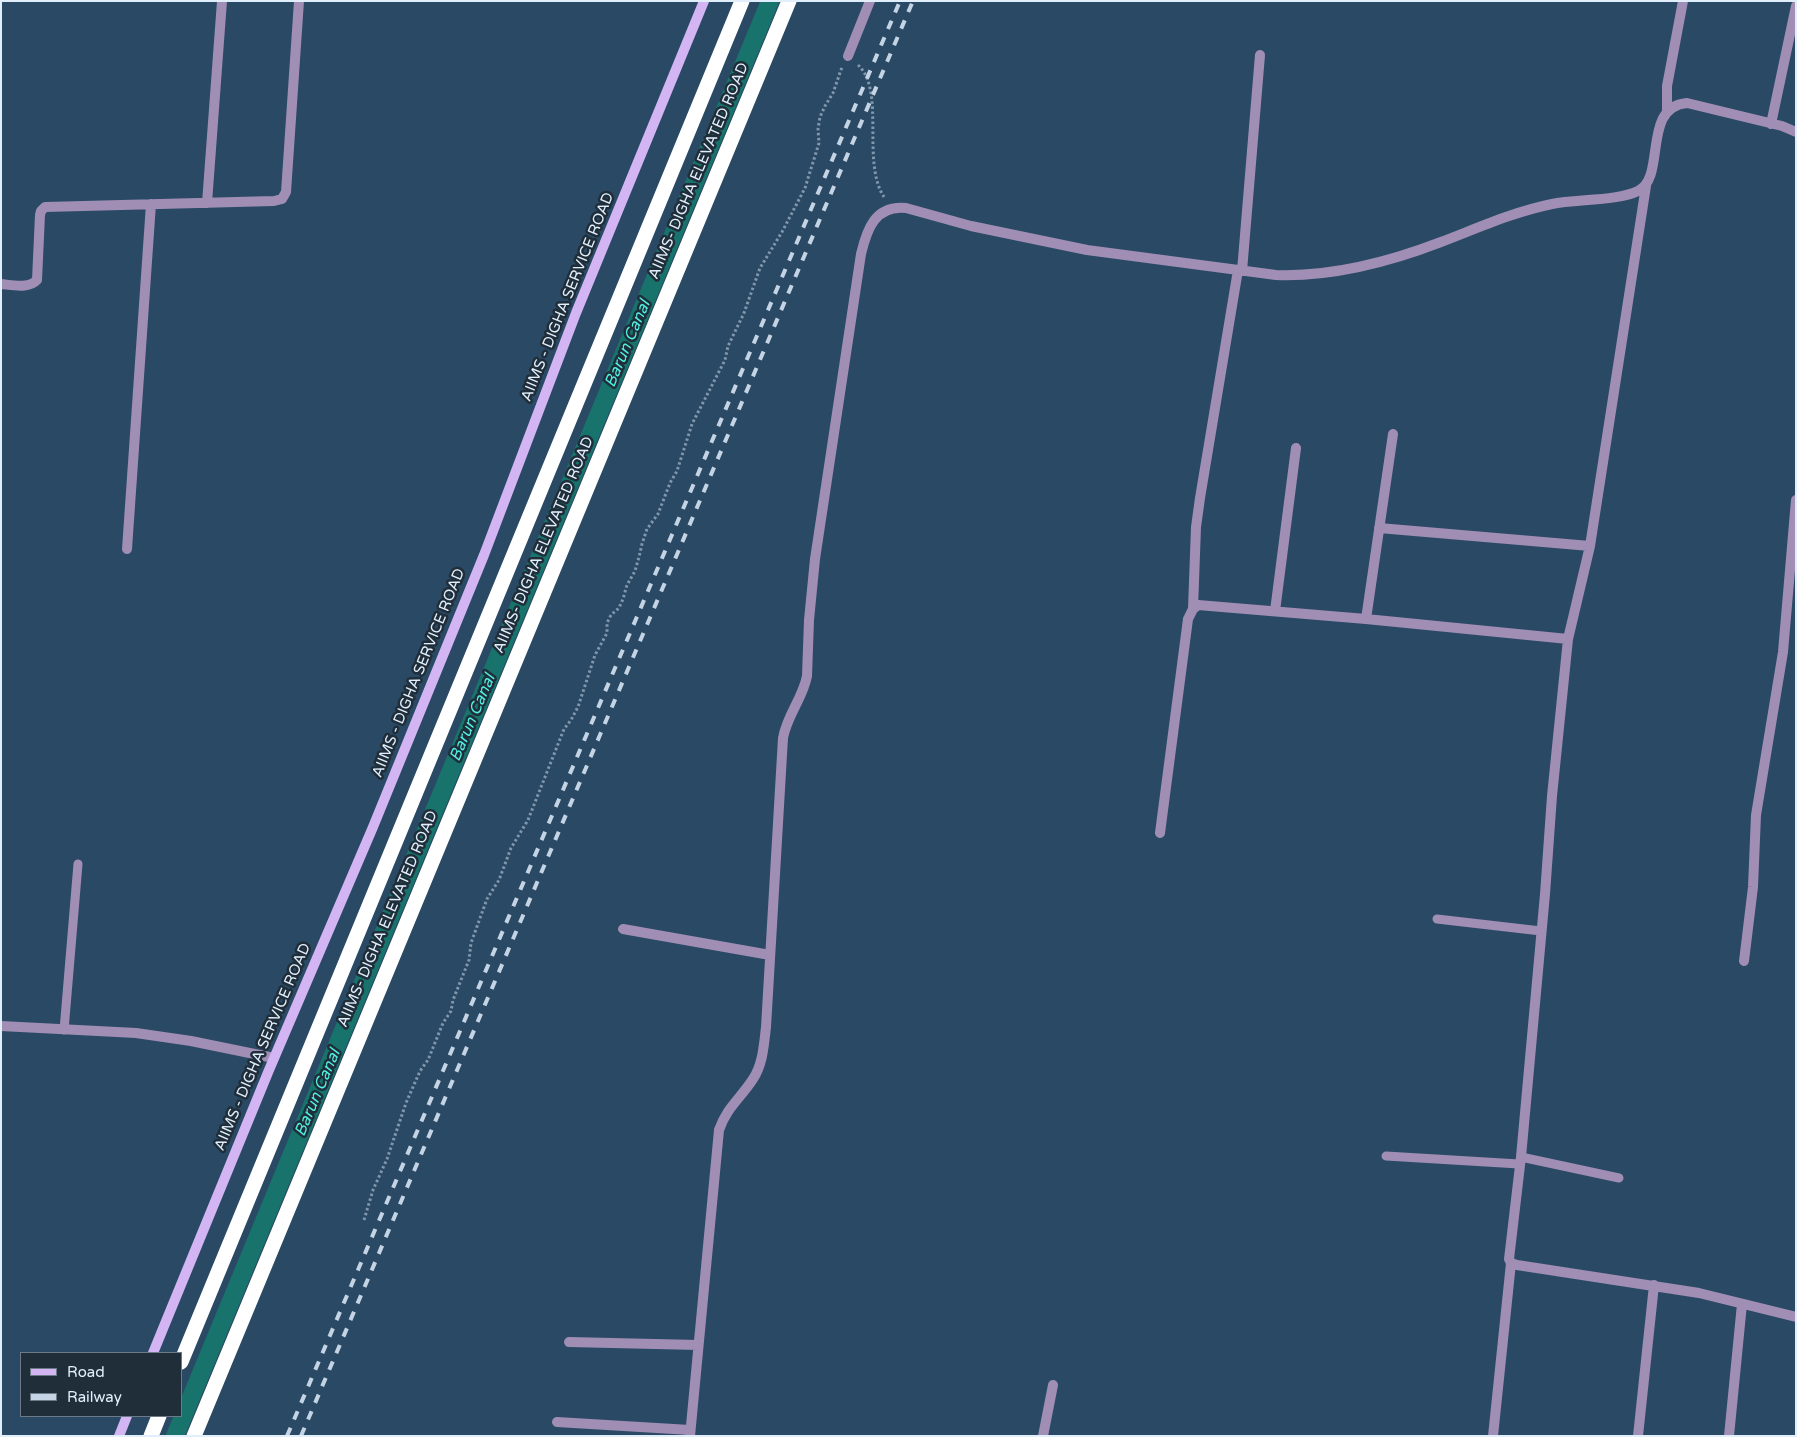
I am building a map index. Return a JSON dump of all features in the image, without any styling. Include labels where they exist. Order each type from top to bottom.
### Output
[{"type":"highway","name":"AIIMS- DIGHA ELEVATED ROAD","points":[[182,1360],[742,1]]},
{"type":"highway","name":"AIIMS- DIGHA ELEVATED ROAD","points":[[194,1436],[789,1]]},
{"type":"highway","points":[[151,1436],[159,1417]]},
{"type":"main road","name":"AIIMS - DIGHA SERVICE ROAD","points":[[153,1352],[274,1058],[373,827],[484,555],[576,313],[704,1]]},
{"type":"main road","points":[[119,1436],[127,1417]]},
{"type":"street","points":[[207,203],[222,1]]},
{"type":"street","points":[[1,284],[27,285],[37,280],[40,215],[43,208],[274,202],[282,200],[284,197],[299,1]]},
{"type":"street","points":[[848,56],[870,1]]},
{"type":"street","points":[[1493,1436],[1511,1263],[1509,1253],[1520,1161],[1552,796],[1568,639],[1590,546],[1646,186],[1660,127],[1667,111],[1667,86],[1683,1]]},
{"type":"street","points":[[1771,124],[1796,6]]},
{"type":"street","points":[[1160,833],[1188,619],[1193,609],[1196,528],[1200,498],[1240,270],[1260,55]]},
{"type":"street","points":[[1667,111],[1677,104],[1686,103],[1796,132]]},
{"type":"street","points":[[557,1422],[690,1433],[719,1130],[728,1110],[753,1079],[759,1066],[763,1049],[766,1027],[783,738],[785,726],[805,687],[807,676],[809,620],[815,559],[861,254],[869,226],[875,218],[896,207],[919,211],[971,226],[1087,250],[1292,276],[1328,274],[1385,260],[1440,242],[1496,219],[1553,204],[1620,196],[1637,192],[1646,186]]},
{"type":"street","points":[[127,549],[151,204]]},
{"type":"street","points":[[1366,619],[1393,434]]},
{"type":"street","points":[[1275,611],[1296,448]]},
{"type":"street","points":[[1744,961],[1753,887],[1756,815],[1782,658],[1796,500]]},
{"type":"street","points":[[1379,528],[1590,546]]},
{"type":"street","points":[[1193,609],[1203,605],[1568,639]]},
{"type":"street","points":[[623,929],[770,955]]},
{"type":"street","points":[[1,1026],[145,1035],[191,1041],[274,1058]]},
{"type":"street","points":[[1511,1263],[1699,1293],[1796,1317]]},
{"type":"street","points":[[1638,1436],[1654,1285]]},
{"type":"street","points":[[1729,1436],[1742,1304]]},
{"type":"street","points":[[569,1342],[698,1345]]},
{"type":"street","points":[[1043,1436],[1054,1385]]},
{"type":"lane","points":[[64,1030],[78,864]]},
{"type":"lane","points":[[1438,919],[1541,931]]},
{"type":"lane","points":[[1386,1156],[1520,1161],[1619,1178]]},
{"type":"path","points":[[364,1220],[373,1190],[387,1159],[406,1103],[420,1071],[428,1060],[443,1022],[451,1012],[453,1000],[469,960],[471,943],[488,899],[499,880],[511,848],[528,820],[564,729],[578,707],[595,655],[607,633],[607,623],[624,599],[627,585],[635,571],[648,529],[658,514],[670,483],[677,471],[692,424],[725,360],[728,346],[744,313],[760,268],[782,232],[805,188],[819,143],[818,129],[820,117],[833,93],[836,80],[848,56],[868,77],[875,175],[878,189],[886,200],[896,207]]},
{"type":"waterway","name":"Barun Canal","points":[[175,1436],[770,1]]},
{"type":"railway","points":[[287,1436],[900,1]]},
{"type":"railway","points":[[301,1436],[913,1]]}]
